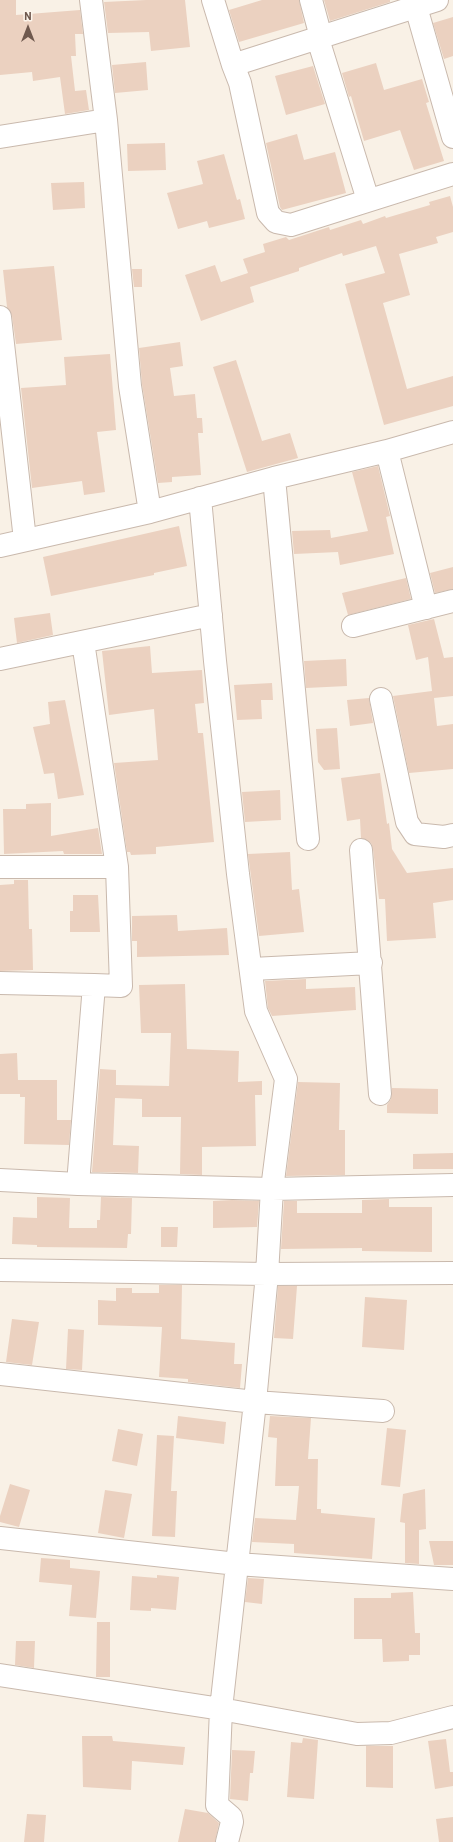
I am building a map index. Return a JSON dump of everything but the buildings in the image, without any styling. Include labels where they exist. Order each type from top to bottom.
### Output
[{"type":"street","points":[[91,0],[106,120],[130,386],[150,512]]},
{"type":"street","points":[[213,0],[240,83],[268,213],[276,222],[291,224],[453,174]]},
{"type":"street","points":[[311,0],[320,38],[368,200]]},
{"type":"street","points":[[233,65],[320,38],[414,3],[437,0]]},
{"type":"street","points":[[414,3],[453,137]]},
{"type":"street","points":[[0,137],[106,120]]},
{"type":"street","points":[[0,317],[25,540]]},
{"type":"street","points":[[0,546],[150,512],[274,478],[386,451],[453,432]]},
{"type":"street","points":[[386,451],[426,608]]},
{"type":"street","points":[[274,478],[308,839]]},
{"type":"street","points":[[200,498],[210,615],[238,874],[252,969],[256,1011],[286,1079],[272,1189],[267,1274],[255,1402],[221,1709],[217,1805],[230,1817],[232,1822],[227,1842]]},
{"type":"street","points":[[353,626],[453,601]]},
{"type":"street","points":[[0,659],[210,615]]},
{"type":"street","points":[[0,983],[121,986],[117,867],[83,642]]},
{"type":"street","points":[[381,699],[407,822],[415,834],[444,837],[453,835]]},
{"type":"street","points":[[361,850],[380,1094]]},
{"type":"street","points":[[0,867],[117,867]]},
{"type":"street","points":[[252,969],[371,963]]},
{"type":"street","points":[[78,1184],[94,985]]},
{"type":"street","points":[[0,1180],[78,1184],[272,1189],[453,1185]]},
{"type":"street","points":[[0,1270],[267,1274],[453,1273]]},
{"type":"street","points":[[0,1374],[255,1402],[383,1411]]},
{"type":"street","points":[[0,1538],[237,1564],[453,1579]]},
{"type":"street","points":[[0,1675],[221,1709],[357,1734],[391,1733],[453,1717]]}]
